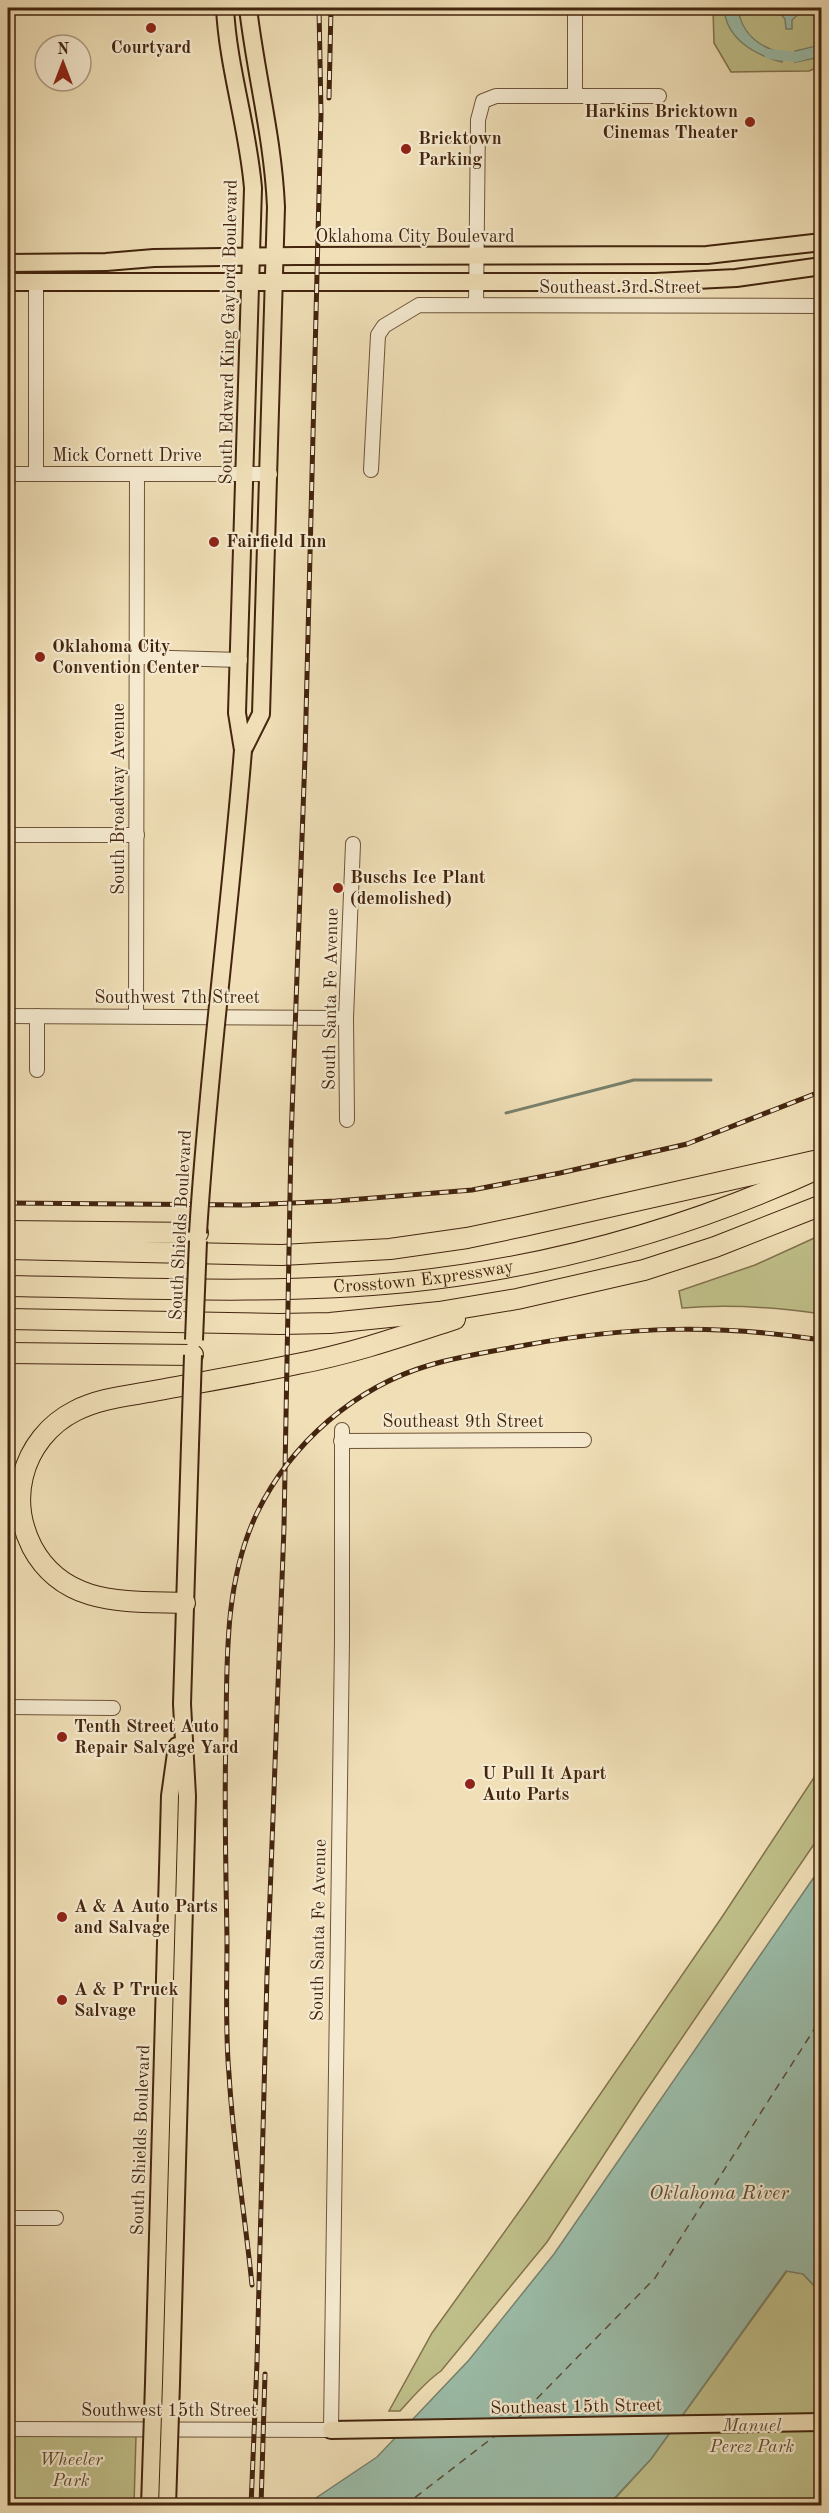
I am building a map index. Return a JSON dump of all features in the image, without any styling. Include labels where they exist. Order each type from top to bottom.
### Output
[{"type":"highway","points":[[8,1249],[282,1255],[390,1249],[467,1238],[822,1159]]},
{"type":"highway","name":"Crosstown Expressway","points":[[8,1286],[223,1290],[407,1282],[575,1252],[619,1241],[723,1208],[822,1167]]},
{"type":"highway","name":"Crosstown Expressway","points":[[8,1319],[330,1323],[439,1312],[572,1288],[677,1260],[758,1231],[822,1204]]},
{"type":"highway","points":[[8,1231],[198,1237]]},
{"type":"highway","points":[[185,1603],[94,1597],[66,1584],[44,1564],[27,1536],[22,1519],[21,1483],[33,1449],[58,1422],[74,1411],[107,1400],[330,1357],[517,1299]]},
{"type":"highway","points":[[8,1353],[193,1355]]},
{"type":"main road","name":"South Edward King Gaylord Boulevard","points":[[225,8],[251,162],[252,257],[240,660]]},
{"type":"main road","points":[[240,660],[265,637],[276,207],[274,165],[248,8]]},
{"type":"main road","name":"Oklahoma City Boulevard","points":[[8,263],[106,262],[154,258],[707,255],[822,242]]},
{"type":"main road","points":[[8,282],[696,280],[736,278],[822,266]]},
{"type":"main road","name":"South Shields Boulevard","points":[[243,750],[261,714],[265,637]]},
{"type":"main road","name":"South Shields Boulevard","points":[[167,2505],[187,1796],[182,1704],[193,1355],[198,1237],[211,1065],[235,848],[243,750],[237,713],[240,660]]},
{"type":"main road","name":"South Shields Boulevard","points":[[150,2505],[170,1796],[182,1704]]},
{"type":"main road","name":"Southeast 15th Street","points":[[337,2430],[822,2422]]},
{"type":"street","points":[[575,8],[575,96]]},
{"type":"street","points":[[476,305],[478,120],[483,101],[495,96],[659,96]]},
{"type":"street","points":[[36,282],[36,474]]},
{"type":"street","name":"Southeast 3rd Street","points":[[371,470],[378,335],[384,326],[419,305],[822,306]]},
{"type":"street","name":"Mick Cornett Drive","points":[[8,474],[270,474]]},
{"type":"street","name":"South Broadway Avenue","points":[[136,1016],[137,474]]},
{"type":"street","points":[[137,657],[240,660]]},
{"type":"street","points":[[8,835],[137,835]]},
{"type":"street","name":"South Santa Fe Avenue","points":[[347,1120],[346,1018],[353,843]]},
{"type":"street","name":"Southwest 7th Street","points":[[8,1016],[346,1018]]},
{"type":"street","points":[[37,1016],[37,1070]]},
{"type":"street","name":"South Santa Fe Avenue","points":[[337,2430],[342,1436]]},
{"type":"street","name":"Southeast 9th Street","points":[[342,1436],[584,1440]]},
{"type":"street","points":[[8,1707],[113,1708]]},
{"type":"street","points":[[8,2218],[56,2218]]},
{"type":"street","name":"Southwest 15th Street","points":[[8,2429],[337,2430]]},
{"type":"green space","points":[[713,8],[821,8],[821,66],[809,71],[731,72],[714,43]]},
{"type":"green space","points":[[821,1235],[821,1314],[752,1307],[682,1308],[679,1291],[755,1265]]},
{"type":"green space","points":[[821,1767],[821,1834],[641,2098],[547,2242],[441,2371],[400,2411],[389,2411],[432,2333],[526,2202],[722,1917]]},
{"type":"green space","name":"Manuel Perez Park","points":[[787,2271],[802,2273],[821,2293],[821,2505],[608,2506],[651,2459]]},
{"type":"green space","name":"Wheeler Park","points":[[8,2436],[136,2436],[134,2505],[8,2505]]},
{"type":"water","points":[[724,8],[738,8],[747,32],[759,43],[782,53],[782,62],[752,50],[736,37],[730,29]]},
{"type":"water","points":[[775,8],[803,8],[803,10],[792,20],[792,29],[786,29],[785,19]]},
{"type":"water","points":[[821,45],[821,57],[795,62],[795,51]]},
{"type":"water","name":"Oklahoma River","points":[[821,1867],[822,2244],[814,2252],[821,2254],[821,2293],[803,2274],[786,2271],[651,2459],[608,2505],[304,2506],[377,2457],[469,2360],[554,2254]]},
{"type":"waterway","points":[[769,54],[796,57],[822,50]]},
{"type":"waterway","points":[[506,1113],[634,1080],[711,1080]]},
{"type":"ferry route","points":[[517,2419],[655,2278],[822,2017]]},
{"type":"ferry route","points":[[404,2506],[496,2435]]},
{"type":"railway","points":[[251,2506],[267,1975],[284,1527],[291,1141],[305,756],[321,114],[319,8]]},
{"type":"railway","points":[[329,98],[331,8]]},
{"type":"railway","points":[[8,1203],[246,1205],[336,1201],[472,1190],[687,1144],[822,1091]]},
{"type":"railway","points":[[252,2285],[233,2127],[227,2041],[225,1812],[227,1679],[229,1622],[238,1566],[246,1539],[271,1487],[307,1441],[351,1403],[402,1375],[430,1365],[564,1339],[638,1331],[674,1329],[746,1331],[822,1340]]},
{"type":"railway","points":[[261,2506],[265,2374]]},
{"type":"place","name":"Courtyard","points":[[151,28]]},
{"type":"place","name":"Harkins Bricktown Cinemas Theater","points":[[750,122]]},
{"type":"place","name":"Bricktown Parking","points":[[406,149]]},
{"type":"place","name":"Fairfield Inn","points":[[214,542]]},
{"type":"place","name":"Oklahoma City Convention Center","points":[[40,657]]},
{"type":"place","name":"Buschs Ice Plant (demolished)","points":[[338,888]]},
{"type":"place","name":"Tenth Street Auto Repair Salvage Yard","points":[[62,1737]]},
{"type":"place","name":"U Pull It Apart Auto Parts","points":[[470,1784]]},
{"type":"place","name":"A & A Auto Parts and Salvage","points":[[62,1917]]},
{"type":"place","name":"A & P Truck Salvage","points":[[62,2000]]}]
